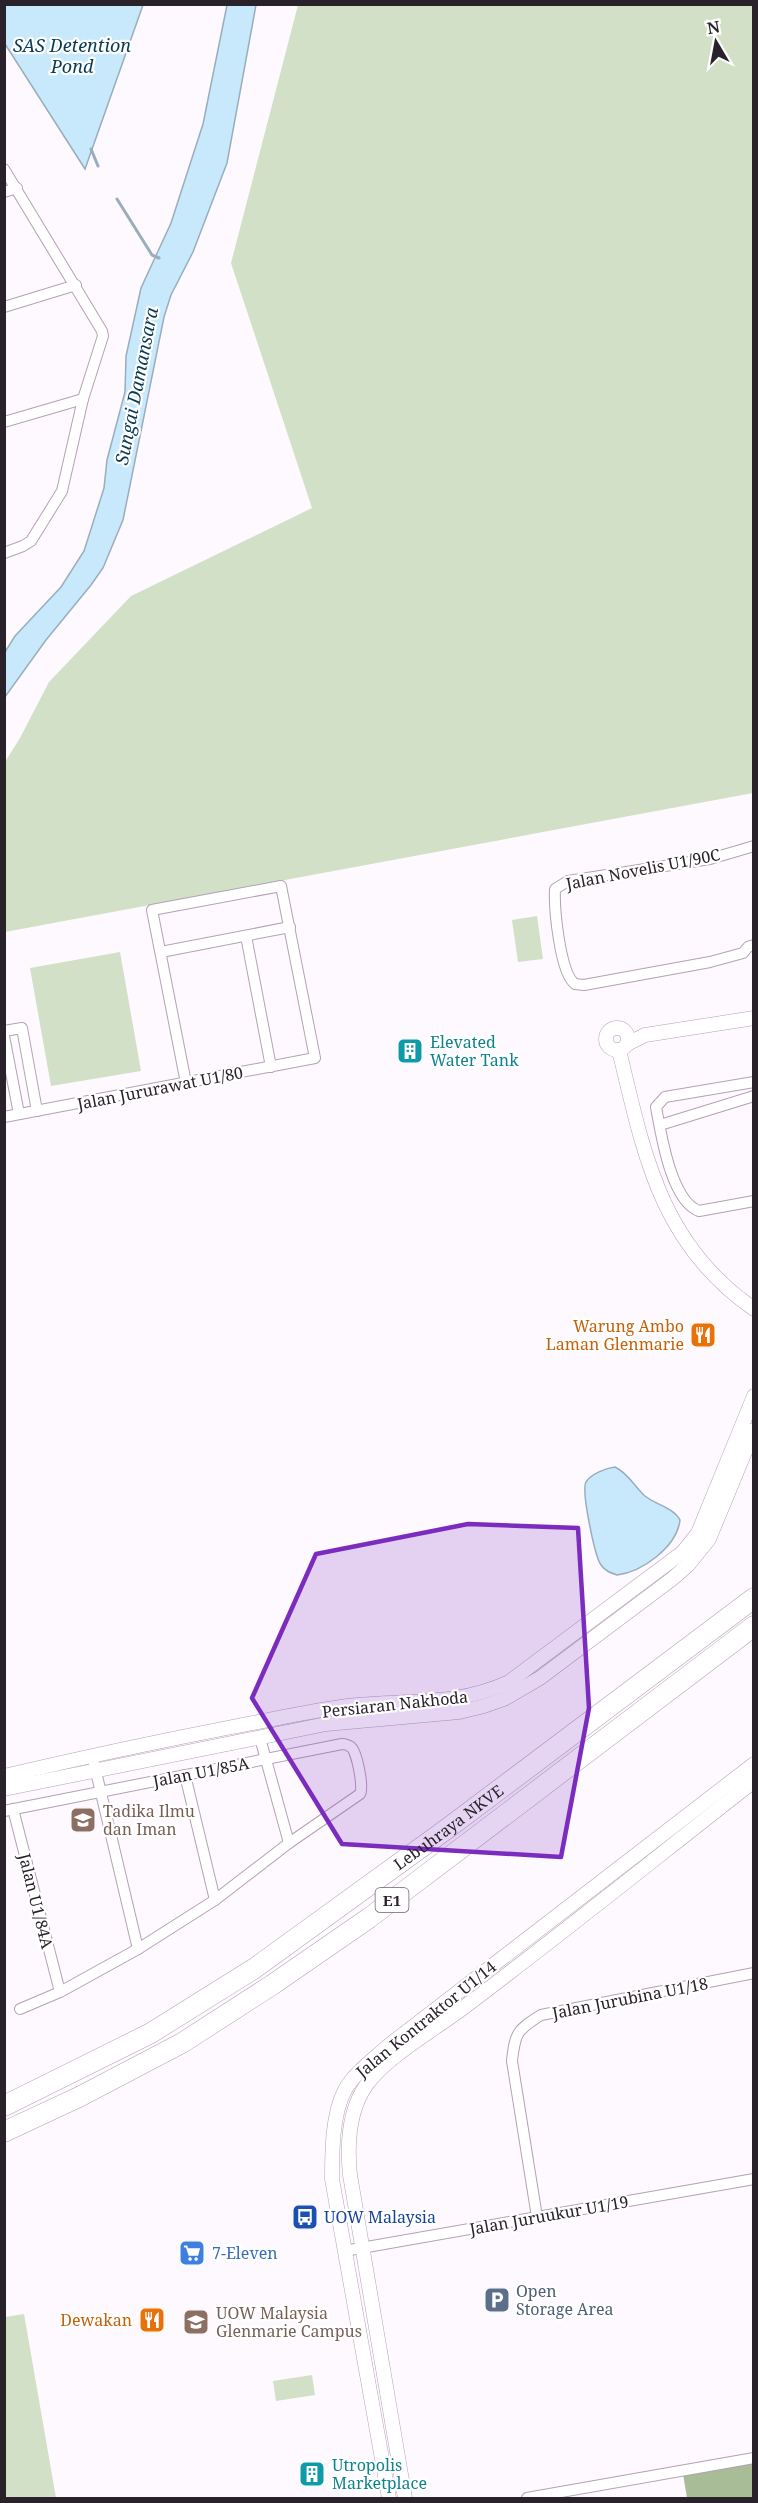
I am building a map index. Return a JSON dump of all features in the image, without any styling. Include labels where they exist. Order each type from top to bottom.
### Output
[{"type":"highway","points":[[665,1666],[753,1592]]},
{"type":"highway","name":"Lebuhraya NKVE","points":[[4,2106],[151,2033],[238,1979],[358,1895],[753,1598]]},
{"type":"highway","name":"Lebuhraya NKVE","points":[[4,2132],[79,2097],[182,2043],[272,1985],[378,1911],[753,1626]]},
{"type":"street","points":[[4,169],[76,285],[103,336],[83,399],[62,491],[31,541],[4,552]]},
{"type":"street","points":[[4,192],[16,188]]},
{"type":"street","points":[[4,307],[76,285]]},
{"type":"street","points":[[4,422],[83,399]]},
{"type":"street","name":"Jalan Novelis U1/90C","points":[[748,955],[584,985],[575,984],[570,981],[566,972],[554,903],[555,889],[561,884],[710,859],[753,846]]},
{"type":"street","points":[[161,952],[290,927],[281,886],[152,910],[186,1083]]},
{"type":"street","name":"Jalan Jururawat U1/80","points":[[4,1117],[315,1058],[290,927]]},
{"type":"street","points":[[246,936],[271,1066]]},
{"type":"street","points":[[748,955],[748,947],[753,945]]},
{"type":"street","points":[[753,1018],[645,1035],[624,1042],[641,1144],[662,1200],[678,1231],[699,1260],[733,1295],[753,1309]]},
{"type":"street","points":[[4,1030],[22,1028],[37,1111]]},
{"type":"street","points":[[4,1036],[19,1114]]},
{"type":"street","points":[[660,1125],[752,1096],[750,1082],[665,1096],[656,1107],[660,1125],[671,1172],[686,1204],[691,1209],[699,1211],[751,1200]]},
{"type":"street","name":"Persiaran Nakhoda","points":[[4,1776],[92,1755],[349,1706],[454,1700],[482,1694],[509,1682],[683,1552],[698,1533],[753,1396]]},
{"type":"street","name":"Persiaran Nakhoda","points":[[4,1789],[95,1769],[326,1725],[459,1712],[504,1699],[540,1678],[672,1579],[702,1550],[709,1539],[753,1430]]},
{"type":"street","points":[[21,2009],[60,1992],[138,1949],[215,1900],[289,1843],[260,1738]]},
{"type":"street","name":"Jalan U1/85A","points":[[9,1810],[342,1744],[350,1745],[354,1750],[362,1792],[289,1843]]},
{"type":"street","points":[[92,1755],[138,1949]]},
{"type":"street","name":"Jalan Kontraktor U1/14","points":[[388,2499],[332,2179],[333,2137],[344,2092],[351,2080],[388,2046],[753,1764]]},
{"type":"street","points":[[185,1775],[215,1900]]},
{"type":"street","name":"Jalan Kontraktor U1/14","points":[[405,2499],[347,2146],[359,2100],[368,2083],[395,2058],[466,2006],[753,1781]]},
{"type":"street","name":"Jalan U1/84A","points":[[9,1810],[60,1992]]},
{"type":"street","name":"Jalan Jurubina U1/18","points":[[537,2217],[512,2061],[514,2043],[521,2027],[541,2015],[753,1973]]},
{"type":"street","name":"Jalan Juruukur U1/19","points":[[344,2250],[753,2179]]},
{"type":"street","points":[[527,2499],[753,2458]]},
{"type":"highlighted area","points":[[468,1524],[578,1528],[589,1708],[561,1857],[342,1844],[252,1698],[316,1554]]},
{"type":"green space","points":[[298,5],[753,5],[753,793],[5,932],[5,762],[49,682],[131,596],[312,508],[231,263]]},
{"type":"green space","points":[[537,916],[543,959],[518,962],[512,920]]},
{"type":"green space","points":[[120,952],[141,1071],[51,1086],[30,968]]},
{"type":"green space","points":[[24,2314],[56,2498],[5,2498],[5,2317]]},
{"type":"green space","points":[[312,2375],[315,2395],[276,2401],[273,2381]]},
{"type":"green space","points":[[753,2462],[753,2498],[687,2498],[683,2474]]},
{"type":"water","name":"SAS Detention Pond","points":[[5,4],[143,5],[85,169],[5,44]]},
{"type":"water","name":"Sungai Damansara","points":[[227,5],[256,5],[227,163],[193,252],[171,295],[164,317],[123,520],[103,568],[46,640],[5,697],[5,652],[15,636],[61,587],[84,551],[104,488],[107,460],[125,392],[126,356],[141,288],[171,223],[203,124]]},
{"type":"water","points":[[615,1467],[628,1476],[645,1496],[669,1509],[680,1520],[672,1540],[657,1556],[637,1569],[617,1575],[604,1569],[598,1560],[585,1498],[586,1482],[591,1476]]},
{"type":"waterway","points":[[91,149],[98,166]]},
{"type":"waterway","points":[[117,199],[152,255],[159,258]]},
{"type":"place","name":"Elevated Water Tank","points":[[410,1051]]},
{"type":"place","name":"Warung Ambo Laman Glenmarie","points":[[703,1335]]},
{"type":"place","name":"Tadika Ilmu dan Iman","points":[[83,1820]]},
{"type":"place","name":"UOW Malaysia","points":[[305,2217]]},
{"type":"place","name":"7-Eleven","points":[[192,2253]]},
{"type":"place","name":"Open Storage Area","points":[[497,2300]]},
{"type":"place","name":"Dewakan","points":[[152,2320]]},
{"type":"place","name":"UOW Malaysia Glenmarie Campus","points":[[196,2322]]},
{"type":"place","name":"Utropolis Marketplace","points":[[312,2474]]}]
